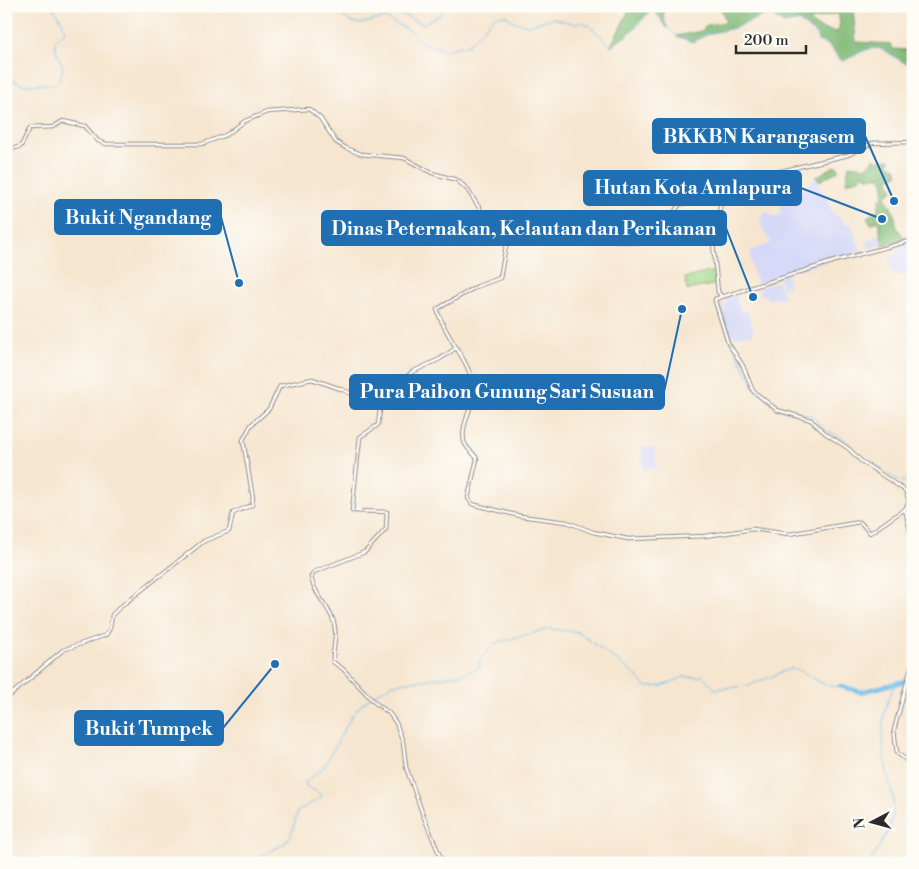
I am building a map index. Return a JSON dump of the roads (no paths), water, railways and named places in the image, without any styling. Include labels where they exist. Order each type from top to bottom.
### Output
[{"type":"street","points":[[6,151],[21,146],[30,128],[53,127],[64,121],[85,126],[98,141],[106,144],[197,145],[219,138],[234,131],[245,121],[271,111],[309,109],[318,115],[336,142],[356,152],[400,158],[432,173],[457,180],[464,186],[491,226],[508,235],[529,238],[548,235],[562,238],[594,234],[618,241],[641,242],[659,235],[679,205],[752,178],[844,156],[872,143],[913,142]]},
{"type":"street","points":[[508,235],[500,278],[480,285],[436,309],[473,384],[464,436],[466,447],[477,459],[468,498],[476,506],[520,516],[567,522],[593,532],[628,539],[705,536],[753,529],[789,534],[860,522],[870,533],[905,509],[909,501],[905,490],[861,461],[849,449],[825,434],[810,420],[777,410],[753,391],[742,366],[728,343],[715,299],[718,292],[713,244],[719,220],[720,191]]},
{"type":"street","points":[[715,299],[913,240]]},
{"type":"street","points":[[718,292],[722,297]]},
{"type":"street","points":[[6,699],[63,650],[106,635],[110,628],[112,616],[120,607],[206,539],[229,531],[233,513],[252,505],[253,498],[242,445],[244,435],[251,425],[269,409],[280,386],[312,379],[341,388],[363,399],[381,398],[409,374],[440,359],[456,348]]},
{"type":"street","points":[[381,398],[378,425],[362,434],[359,440],[352,511],[387,512],[386,529],[364,552],[311,575],[316,592],[334,622],[336,644],[332,660],[374,702],[386,710],[396,723],[402,742],[405,764],[443,863]]},
{"type":"street","points":[[905,509],[913,543]]},
{"type":"street","points":[[913,660],[894,734],[897,753],[913,765]]},
{"type":"waterway","points":[[6,77],[23,85],[56,84],[62,71],[62,66],[57,54],[55,41],[65,32],[62,21],[54,9],[55,6]]},
{"type":"waterway","points":[[333,6],[349,21],[359,24],[385,18],[410,31],[422,43],[445,50],[469,44],[495,16],[505,15],[515,22],[529,25],[553,18],[576,24],[581,22],[589,25],[611,46],[629,34],[651,10],[677,35],[694,42],[706,34],[734,28],[765,15],[774,17],[784,24],[799,20],[817,35],[818,41],[828,45],[842,61],[865,50],[879,48],[907,64],[913,65]]},
{"type":"waterway","points":[[383,6],[423,24],[440,15],[446,6]]},
{"type":"waterway","points":[[719,300],[731,341],[755,388],[782,410],[813,416],[824,429],[847,441],[859,454],[892,477],[913,485]]},
{"type":"waterway","points":[[250,863],[285,843],[291,835],[298,811],[322,797],[319,793],[306,786],[305,782],[324,767],[351,717],[360,706],[375,694],[393,684],[458,675],[480,667],[479,661],[495,643],[549,629],[578,632],[633,673],[647,687],[662,686],[684,677],[699,677],[702,675],[715,689],[748,686],[792,668],[821,683],[840,686]]},
{"type":"waterway","points":[[840,686],[861,692],[913,679]]},
{"type":"waterway","points":[[870,863],[887,833],[893,814],[893,798],[883,749],[883,727],[886,707],[895,685]]},
{"type":"place","name":"BKKBN Karangasem","points":[[894,201]]},
{"type":"place","name":"Hutan Kota Amlapura","points":[[882,219]]},
{"type":"place","name":"Bukit Ngandang","points":[[239,283]]},
{"type":"place","name":"Dinas Peternakan, Kelautan dan Perikanan","points":[[753,297]]},
{"type":"place","name":"Pura Paibon Gunung Sari Susuan","points":[[682,309]]},
{"type":"place","name":"Bukit Tumpek","points":[[275,664]]}]
